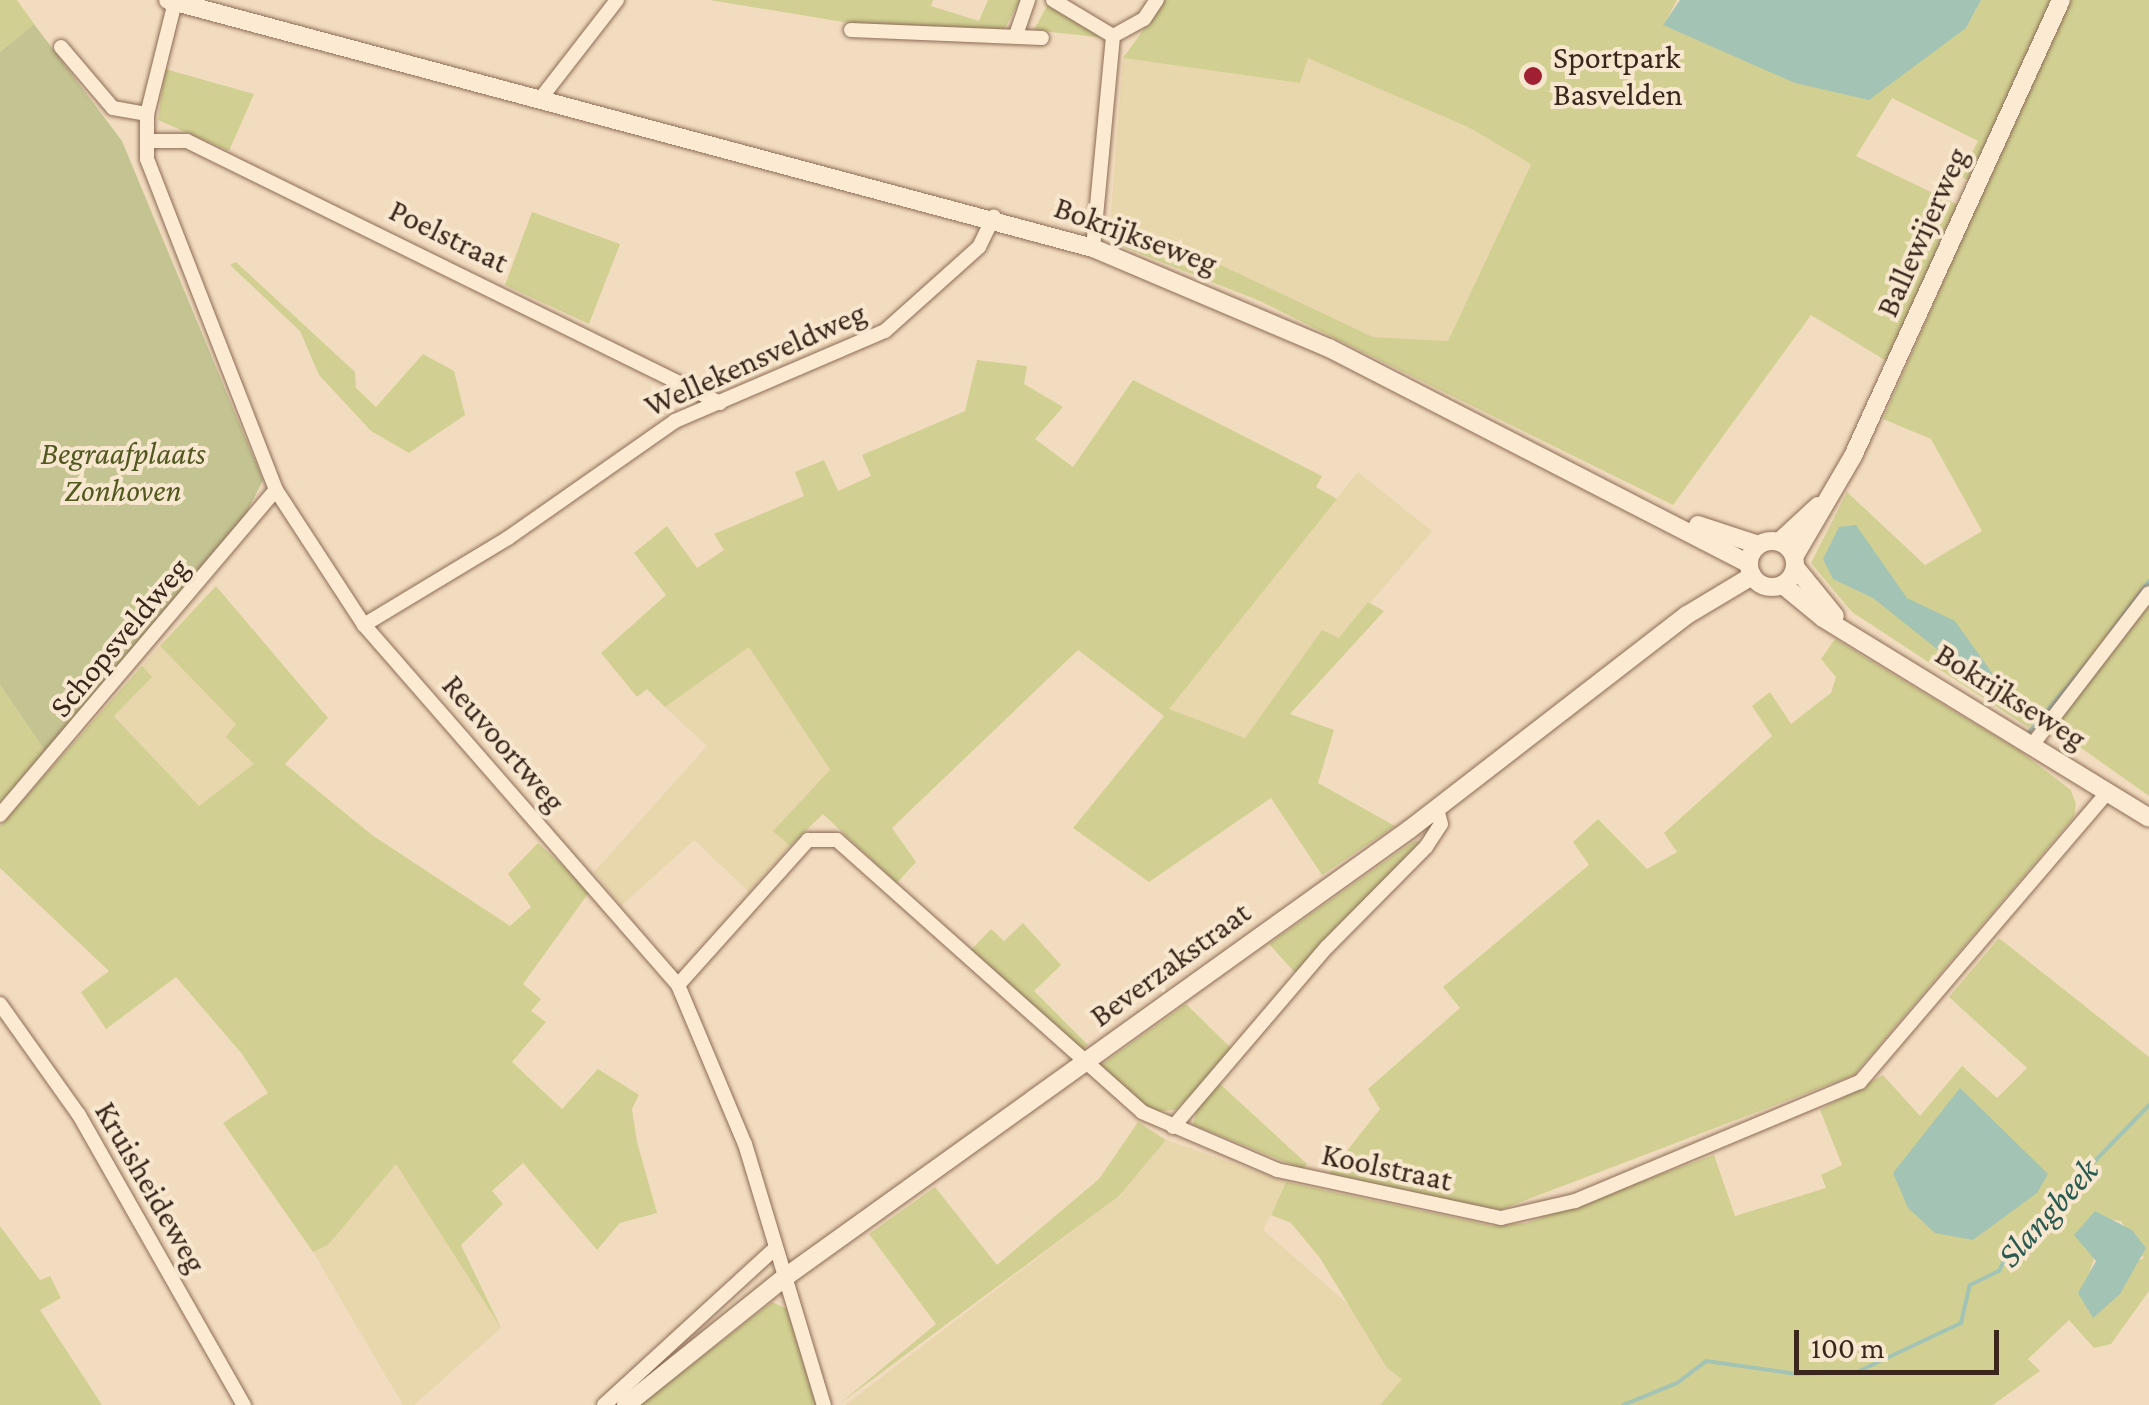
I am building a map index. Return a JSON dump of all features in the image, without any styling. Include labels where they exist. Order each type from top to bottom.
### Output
[{"type":"street","points":[[541,98],[617,0]]},
{"type":"street","points":[[1016,35],[1028,0]]},
{"type":"street","points":[[1053,0],[1114,36]]},
{"type":"street","points":[[1114,36],[1144,19],[1157,0]]},
{"type":"street","name":"Ballewijerweg","points":[[1795,562],[1836,488],[2060,0]]},
{"type":"street","name":"Bokrijkseweg","points":[[172,1],[994,216],[1093,248],[1239,305],[1676,521],[1750,570],[1763,586],[1783,585],[2149,818]]},
{"type":"street","name":"Reuvoortweg","points":[[172,1],[147,114],[152,178],[276,490],[364,625],[678,985],[723,1082],[772,1250],[824,1405]]},
{"type":"street","points":[[851,30],[1042,38]]},
{"type":"street","points":[[1093,248],[1114,36]]},
{"type":"street","points":[[61,46],[104,101],[147,114]]},
{"type":"street","name":"Poelstraat","points":[[147,141],[187,141],[720,403]]},
{"type":"street","name":"Wellekensveldweg","points":[[364,625],[522,528],[640,441],[858,346],[906,318],[979,248],[994,216]]},
{"type":"street","name":"Ballewijerweg","points":[[1779,542],[1836,488]]},
{"type":"street","name":"Schopsveldweg","points":[[0,815],[276,490]]},
{"type":"street","name":"Bokrijkseweg","points":[[1676,521],[1759,545],[1779,542],[1842,624]]},
{"type":"street","points":[[1750,570],[1759,545]]},
{"type":"street","points":[[1783,585],[1795,562]]},
{"type":"street","name":"Beverzakstraat","points":[[626,1405],[784,1278],[1438,809],[1750,570]]},
{"type":"street","points":[[2033,744],[2149,593]]},
{"type":"street","name":"Koolstraat","points":[[678,985],[808,840],[822,836],[837,840],[1082,1064],[1172,1127],[1277,1170],[1400,1200],[1502,1218],[1575,1201],[1860,1082],[2107,793]]},
{"type":"street","points":[[1172,1127],[1426,847],[1441,824],[1438,809]]},
{"type":"street","name":"Kruisheideweg","points":[[0,1004],[79,1115],[244,1405]]},
{"type":"street","points":[[604,1405],[772,1250]]},
{"type":"shaded area","points":[[0,0],[17,0],[34,24],[0,52]]},
{"type":"shaded area","points":[[710,0],[933,0],[931,6],[979,21],[988,0],[1020,0],[1004,30],[849,23]]},
{"type":"shaded area","points":[[1165,0],[1677,0],[1664,25],[1966,28],[1981,0],[2054,0],[1968,180],[1960,176],[1978,141],[1892,98],[1856,156],[1958,205],[1888,362],[1811,315],[1673,505],[1260,301],[1118,245],[1110,225],[1191,251],[1373,337],[1448,341],[1531,164],[1468,127],[1308,58],[1300,83],[1123,58]]},
{"type":"shaded area","points":[[1680,0],[1981,0],[1966,28],[1869,100],[1795,83],[1663,25]]},
{"type":"shaded area","points":[[2067,0],[2149,0],[2149,583],[2083,673],[2029,728],[1852,612],[1811,563],[1847,492],[1925,565],[1982,531],[1931,439],[1883,419]]},
{"type":"shaded area","points":[[1048,4],[1100,30],[1105,38],[1034,30]]},
{"type":"shaded area","points":[[1308,57],[1468,127],[1531,163],[1448,341],[1373,337],[1191,251],[1110,225],[1123,58],[1300,83]]},
{"type":"shaded area","points":[[165,69],[254,94],[229,151],[158,120]]},
{"type":"shaded area","points":[[532,212],[620,244],[589,324],[505,285]]},
{"type":"shaded area","points":[[236,262],[355,372],[356,388],[376,407],[423,354],[454,371],[465,415],[409,453],[371,431],[319,375],[300,331],[230,265]]},
{"type":"shaded area","points":[[977,360],[1027,366],[1024,384],[1063,407],[1035,439],[1073,467],[1133,380],[1322,476],[1316,487],[1337,499],[1169,709],[1245,738],[1322,630],[1339,638],[1368,602],[1384,611],[1290,714],[1334,730],[1318,783],[1395,826],[1322,875],[1271,798],[1149,882],[1073,828],[1164,716],[1078,650],[892,828],[916,862],[897,883],[823,814],[790,846],[773,831],[830,770],[749,647],[665,707],[647,689],[637,697],[601,653],[666,595],[634,553],[667,526],[697,568],[724,550],[714,534],[804,496],[795,472],[824,460],[838,491],[871,476],[862,455],[965,411]]},
{"type":"shaded area","points":[[1358,472],[1432,531],[1339,639],[1322,631],[1245,738],[1168,709]]},
{"type":"shaded area","points":[[1856,525],[1907,598],[1955,621],[2010,698],[2006,704],[1873,598],[1833,579],[1823,559],[1839,527]]},
{"type":"shaded area","points":[[216,586],[328,718],[285,764],[372,835],[510,926],[531,907],[508,874],[538,843],[590,891],[523,984],[541,999],[531,1011],[546,1022],[512,1062],[562,1109],[598,1069],[639,1095],[632,1109],[637,1142],[657,1213],[620,1223],[597,1250],[523,1163],[492,1191],[503,1204],[461,1245],[501,1328],[396,1164],[328,1245],[313,1252],[223,1123],[268,1093],[242,1054],[176,977],[106,1029],[81,992],[109,971],[0,868],[0,826],[142,666],[152,677],[114,716],[199,806],[254,764],[226,737],[236,724],[160,646]]},
{"type":"shaded area","points":[[2149,606],[2149,796],[2053,728]]},
{"type":"shaded area","points":[[1835,639],[2021,752],[2071,790],[2076,804],[2074,817],[1854,1075],[1500,1210],[1327,1176],[1380,1109],[1368,1089],[1460,1008],[1443,987],[1589,865],[1573,842],[1598,819],[1647,869],[1677,852],[1664,833],[1772,736],[1752,706],[1770,692],[1791,724],[1831,693],[1836,677],[1821,659]]},
{"type":"shaded area","points":[[160,646],[237,724],[255,764],[199,806],[114,715],[151,677],[142,666]]},
{"type":"shaded area","points":[[749,646],[830,771],[774,831],[790,846],[749,892],[694,840],[621,906],[594,872],[707,746],[665,707]]},
{"type":"shaded area","points":[[0,685],[48,755],[0,802]]},
{"type":"shaded area","points":[[1414,841],[1420,841],[1297,975],[1269,944]]},
{"type":"shaded area","points":[[1023,923],[1061,965],[1034,991],[1088,1045],[1078,1053],[969,952],[991,929],[1004,941]]},
{"type":"shaded area","points":[[1999,938],[2149,1057],[2149,1291],[2111,1344],[2094,1348],[2069,1320],[2028,1359],[2040,1371],[1993,1405],[1380,1405],[1402,1379],[1387,1368],[1320,1258],[1291,1223],[1271,1215],[1286,1182],[1493,1226],[1527,1223],[1714,1155],[1735,1216],[1826,1188],[1821,1175],[1842,1165],[1820,1110],[1883,1075],[1920,1116],[1962,1066],[1997,1098],[2027,1068],[1949,997]],"holes":[[[2106,1219],[2121,1221],[2144,1258],[2086,1284]]]},
{"type":"shaded area","points":[[1186,1004],[1235,1052],[1175,1110],[1153,1112],[1094,1070]]},
{"type":"shaded area","points":[[1220,1084],[1307,1164],[1303,1169],[1193,1125],[1199,1101]]},
{"type":"shaded area","points":[[1960,1088],[2048,1174],[2037,1193],[1973,1240],[1935,1233],[1908,1208],[1893,1173]]},
{"type":"shaded area","points":[[1138,1122],[1166,1140],[1119,1196],[838,1405],[936,1324],[869,1234],[935,1187],[997,1265],[1099,1179]]},
{"type":"shaded area","points":[[1166,1140],[1286,1182],[1263,1230],[1349,1305],[1387,1367],[1403,1379],[1380,1405],[845,1405],[1119,1196]]},
{"type":"shaded area","points":[[396,1163],[501,1328],[414,1405],[403,1405],[313,1252],[328,1245]]},
{"type":"shaded area","points":[[2095,1211],[2132,1230],[2146,1248],[2120,1294],[2093,1318],[2078,1293],[2096,1261],[2074,1235]]},
{"type":"shaded area","points":[[0,1226],[40,1280],[50,1276],[61,1298],[40,1310],[102,1405],[0,1405]]},
{"type":"shaded area","points":[[772,1302],[787,1309],[816,1405],[640,1405]]},
{"type":"green space","name":"Begraafplaats Zonhoven","points":[[34,24],[122,141],[263,480],[241,524],[48,755],[0,685],[0,52]]},
{"type":"waterway","name":"Slangbeek","points":[[2110,633],[2149,581]]},
{"type":"waterway","name":"Slangbeek","points":[[2029,732],[2089,661]]},
{"type":"waterway","name":"Slangbeek","points":[[1623,1405],[1677,1383],[1706,1361],[1797,1374],[1857,1372],[1961,1323],[1970,1285],[1999,1271],[2010,1249],[2149,1105]]},
{"type":"place","name":"Sportpark Basvelden","points":[[1533,76]]}]
